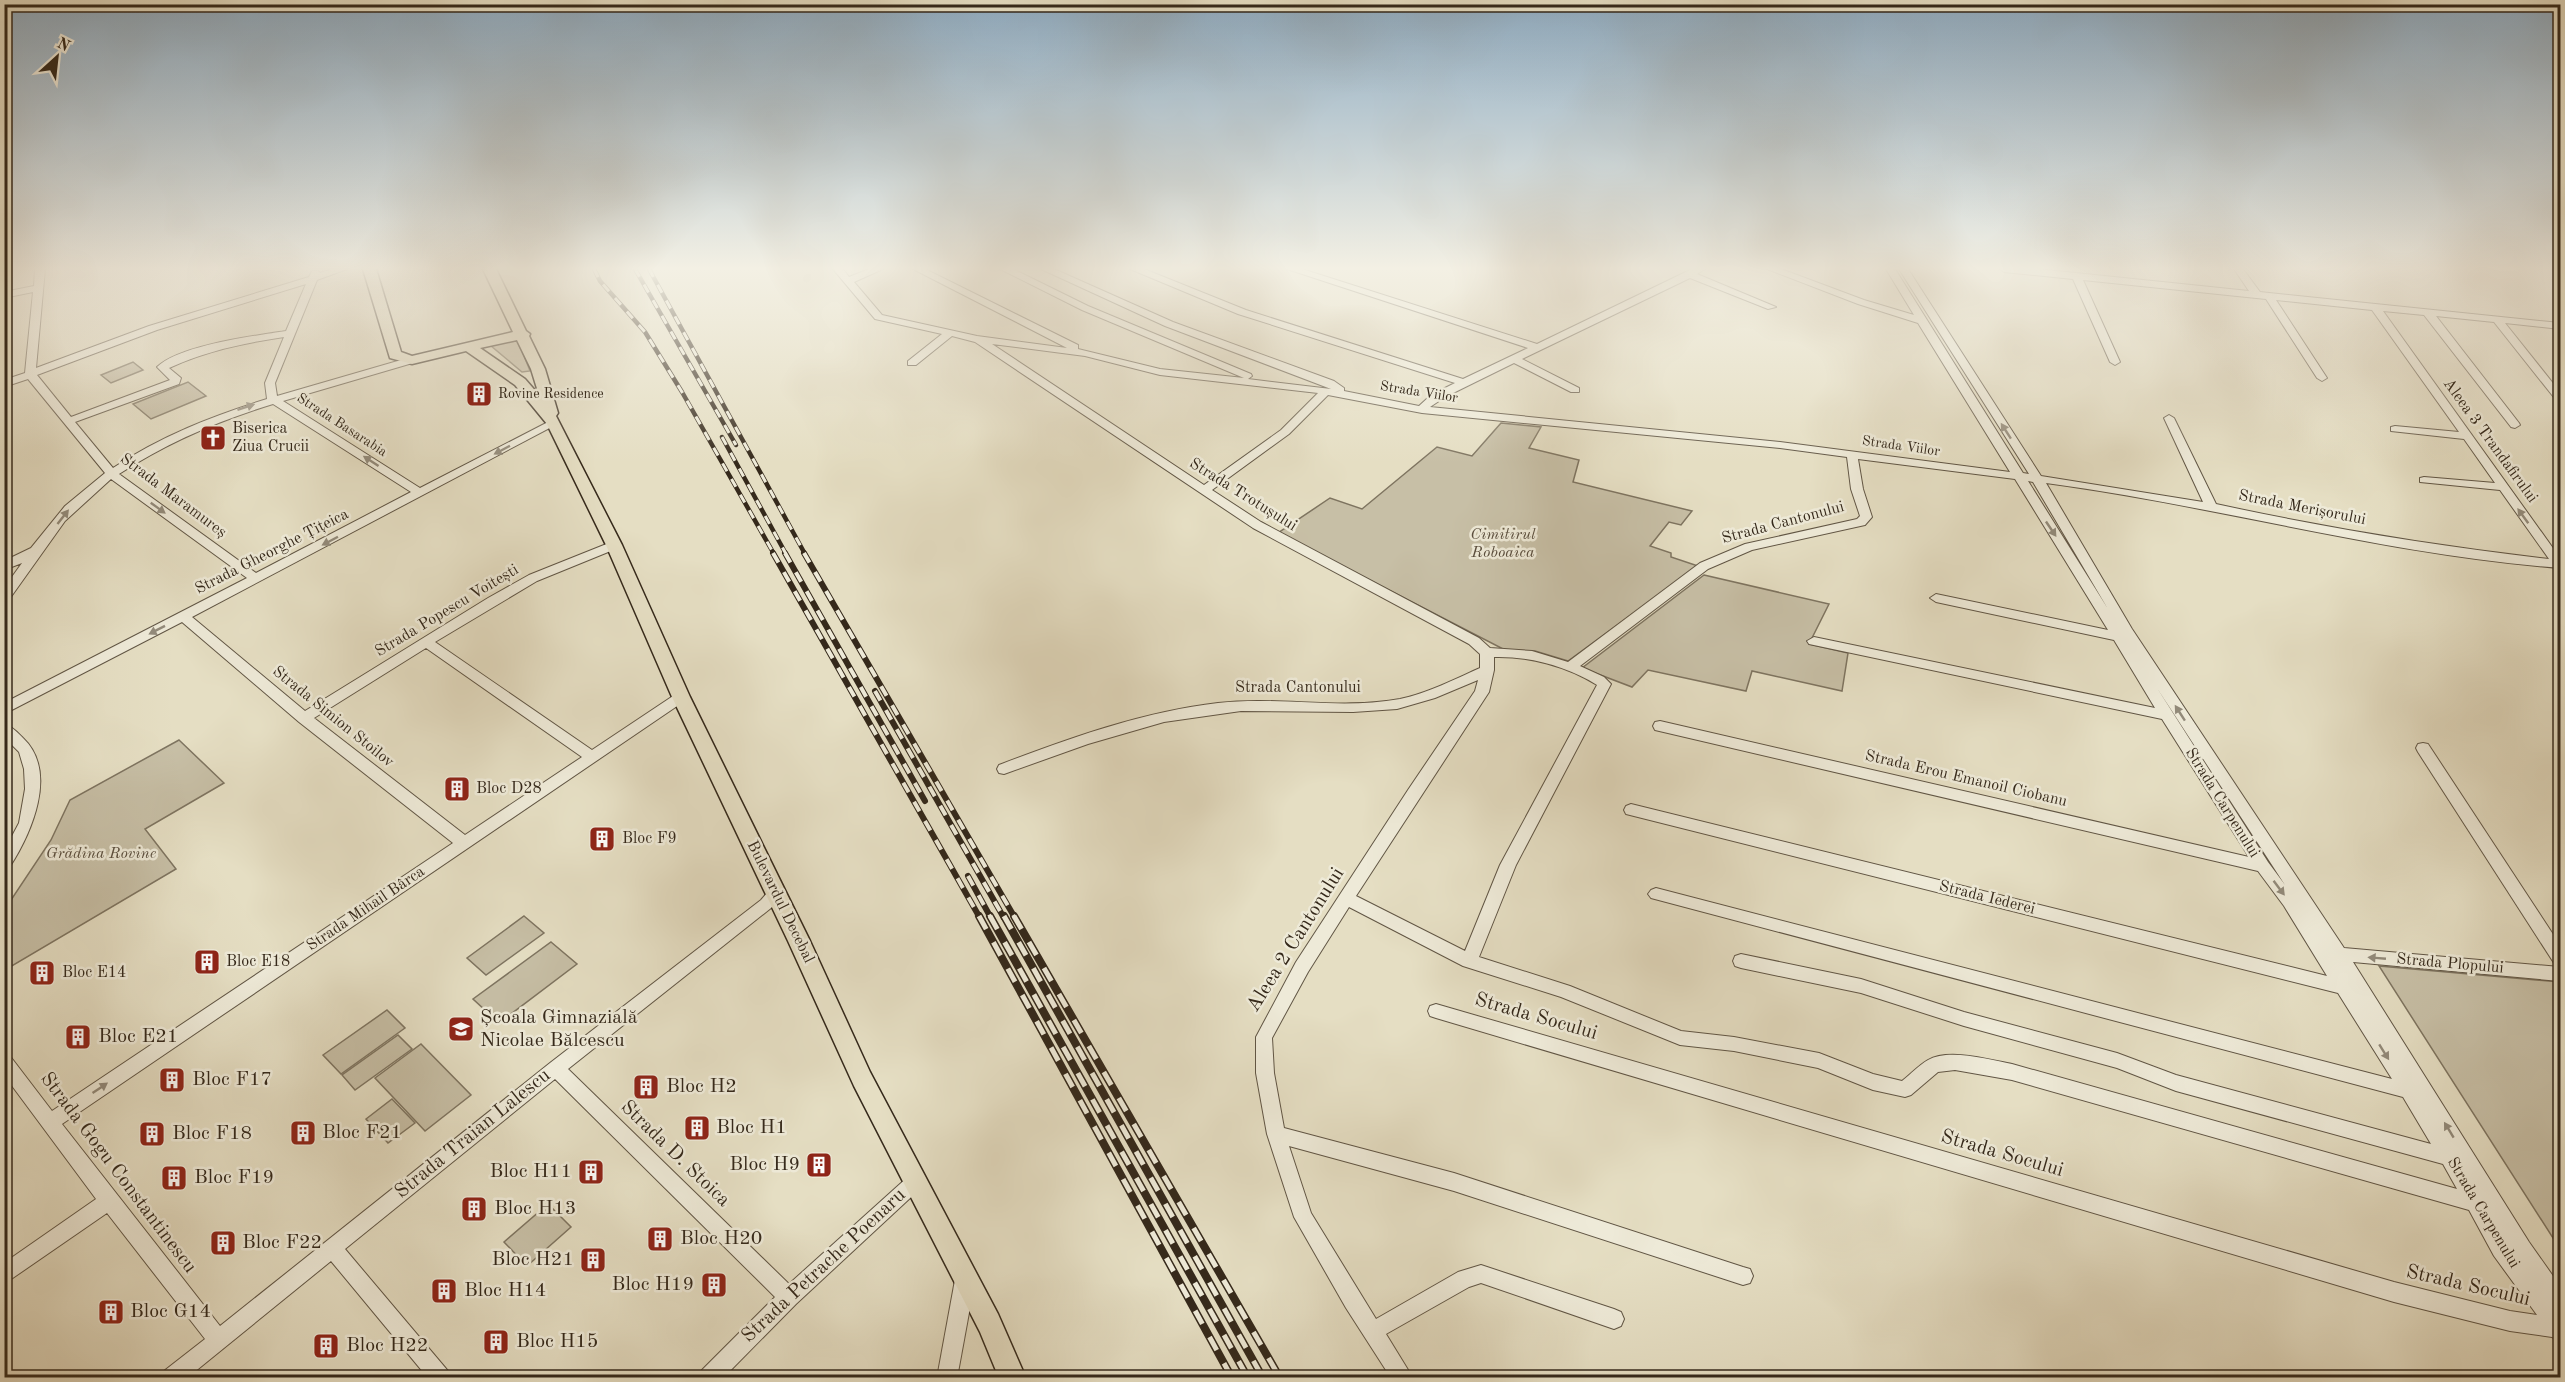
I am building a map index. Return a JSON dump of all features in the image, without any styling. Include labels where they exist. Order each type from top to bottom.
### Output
[{"type":"main road","points":[[388,333],[395,355],[412,360],[523,334]]},
{"type":"main road","name":"Bulevardul Decebal","points":[[523,334],[538,369],[554,423],[614,544],[681,697],[777,893],[862,1079],[989,1323],[1013,1377]]},
{"type":"main road","name":"Bulevardul Decebal","points":[[470,348],[520,382],[554,423]]},
{"type":"street","points":[[30,374],[34,333]]},
{"type":"street","points":[[4,384],[138,333]]},
{"type":"street","points":[[69,421],[175,382],[176,378],[162,367],[196,352],[236,341],[288,333]]},
{"type":"street","name":"Strada Basarabia","points":[[291,333],[270,383],[272,398],[420,493]]},
{"type":"street","points":[[1047,333],[1085,352]]},
{"type":"street","points":[[1145,333],[1260,382]]},
{"type":"street","points":[[1194,333],[1330,383],[1348,394]]},
{"type":"street","points":[[1309,333],[1464,383]]},
{"type":"street","points":[[1492,333],[1535,347]]},
{"type":"street","points":[[1422,410],[1438,396],[1564,333]]},
{"type":"street","name":"Strada Carpenului","points":[[1931,333],[2167,715],[2409,1091],[2501,1249],[2559,1330]]},
{"type":"street","name":"Strada Carpenului","points":[[1944,333],[2038,480],[2179,711],[2339,954],[2522,1249],[2560,1302]]},
{"type":"street","points":[[2102,333],[2115,362]]},
{"type":"street","points":[[2293,333],[2322,378]]},
{"type":"street","name":"Aleea 3 Trandafirului","points":[[2394,333],[2465,436],[2559,563]]},
{"type":"street","points":[[2444,333],[2515,425]]},
{"type":"street","points":[[2508,333],[2560,398]]},
{"type":"street","points":[[912,363],[948,334]]},
{"type":"street","name":"Strada Viilor","points":[[948,334],[1085,352],[1160,372],[1348,394],[1422,410],[1852,454],[2038,480]]},
{"type":"street","name":"Strada Trotușului","points":[[977,339],[1257,525],[1474,641],[1487,653]]},
{"type":"street","points":[[1514,359],[1575,390]]},
{"type":"street","points":[[4,598],[68,511],[111,473],[138,456],[199,425],[272,398],[412,360]]},
{"type":"street","name":"Strada Maramureș","points":[[30,374],[111,473],[256,579]]},
{"type":"street","points":[[1203,491],[1285,432],[1326,391]]},
{"type":"street","points":[[2169,418],[2211,507]]},
{"type":"street","name":"Strada Gheorghe Țițeica","points":[[4,709],[554,423]]},
{"type":"street","points":[[2394,429],[2465,436]]},
{"type":"street","name":"Strada Cantonului","points":[[1570,667],[1704,566],[1749,548],[1861,522],[1866,517],[1866,510],[1857,489],[1852,454]]},
{"type":"street","name":"Strada Merișorului","points":[[2038,480],[2085,485],[2211,507],[2334,532],[2466,553],[2559,563]]},
{"type":"street","points":[[2424,480],[2503,487]]},
{"type":"street","name":"Strada Popescu Voitești","points":[[304,718],[539,574],[614,544]]},
{"type":"street","points":[[4,566],[39,549]]},
{"type":"street","points":[[1936,598],[2118,636]]},
{"type":"street","name":"Strada Simion Stoilov","points":[[184,617],[304,718],[463,842]]},
{"type":"street","points":[[1814,641],[2167,715]]},
{"type":"street","points":[[426,642],[591,756]]},
{"type":"street","points":[[1469,961],[1508,865],[1605,684],[1570,667],[1534,654],[1487,653],[1487,670]]},
{"type":"street","name":"Strada Cantonului","points":[[1004,768],[1103,733],[1188,713],[1272,704],[1371,706],[1399,704],[1487,670]]},
{"type":"street","name":"Aleea 2 Cantonului","points":[[1403,1377],[1303,1217],[1276,1134],[1265,1073],[1264,1037],[1302,967],[1413,794],[1482,692],[1487,670]]},
{"type":"street","name":"Strada Mihail Bârca","points":[[51,1121],[681,697]]},
{"type":"street","name":"Strada Erou Emanoil Ciobanu","points":[[1660,726],[2263,866]]},
{"type":"street","points":[[4,729],[26,750],[33,793],[29,818],[21,840],[4,864]]},
{"type":"street","points":[[2423,748],[2560,958]]},
{"type":"street","name":"Strada Iederei","points":[[1631,810],[2343,987]]},
{"type":"street","name":"Strada Traian Lalescu","points":[[171,1377],[777,893]]},
{"type":"street","points":[[1656,894],[2409,1091]]},
{"type":"street","points":[[1347,899],[1469,961],[1564,991],[1680,1038],[1734,1044],[1819,1061],[1873,1082],[1905,1089],[1934,1065],[1955,1062],[2012,1072],[2475,1203]]},
{"type":"street","name":"Strada Plopului","points":[[2339,954],[2560,974]]},
{"type":"street","points":[[1741,960],[1861,986],[1964,1019],[2117,1061],[2176,1083],[2449,1157]]},
{"type":"street","name":"Strada Socului","points":[[1436,1011],[2394,1292],[2510,1321],[2559,1330]]},
{"type":"street","name":"Strada Gogu Constantinescu","points":[[7,1067],[218,1340]]},
{"type":"street","name":"Strada D. Stoica","points":[[556,1068],[789,1297]]},
{"type":"street","points":[[1276,1134],[1454,1182],[1743,1276]]},
{"type":"street","name":"Strada Petrache Poenaru","points":[[708,1377],[789,1297],[916,1180]]},
{"type":"street","points":[[4,1275],[109,1201]]},
{"type":"street","points":[[332,1248],[441,1377]]},
{"type":"street","points":[[1373,1331],[1465,1279],[1481,1274],[1614,1319]]},
{"type":"street","points":[[947,1377],[965,1280]]},
{"type":"green space","points":[[517,338],[530,371],[522,372],[490,345]]},
{"type":"green space","points":[[133,362],[143,370],[111,383],[101,375]]},
{"type":"green space","points":[[188,382],[206,396],[151,419],[133,404]]},
{"type":"green space","name":"Cimitirul Roboaica","points":[[1501,423],[1541,427],[1529,448],[1579,460],[1573,482],[1692,511],[1681,525],[1669,522],[1650,546],[1671,553],[1671,557],[1698,566],[1568,661],[1535,651],[1505,650],[1278,533],[1330,498],[1362,509],[1437,447],[1472,456]]},
{"type":"green space","points":[[1704,575],[1829,604],[1809,644],[1848,653],[1842,691],[1752,671],[1746,691],[1648,670],[1632,687],[1582,668]]},
{"type":"green space","name":"Grădina Rovine","points":[[179,740],[224,783],[145,829],[176,869],[5,970],[5,909],[51,840],[70,800]]},
{"type":"green space","points":[[524,916],[544,933],[486,975],[467,958]]},
{"type":"green space","points":[[551,942],[577,964],[499,1023],[473,999]]},
{"type":"green space","points":[[2379,966],[2560,982],[2560,1249]]},
{"type":"green space","points":[[387,1010],[405,1028],[341,1074],[323,1055]]},
{"type":"green space","points":[[398,1035],[412,1049],[355,1090],[342,1075]]},
{"type":"green space","points":[[421,1044],[471,1095],[425,1131],[375,1078]]},
{"type":"green space","points":[[392,1099],[415,1123],[388,1143],[366,1119]]},
{"type":"green space","points":[[548,1204],[571,1227],[527,1266],[504,1242]]},
{"type":"railway","points":[[646,333],[682,392],[774,554]]},
{"type":"railway","points":[[672,333],[736,445]]},
{"type":"railway","points":[[684,333],[805,554]]},
{"type":"railway","points":[[722,437],[786,554]]},
{"type":"railway","points":[[773,553],[980,918]]},
{"type":"railway","points":[[785,553],[925,801]]},
{"type":"railway","points":[[804,553],[1015,918]]},
{"type":"railway","points":[[875,691],[1004,918]]},
{"type":"railway","points":[[968,876],[991,918]]},
{"type":"railway","points":[[979,916],[1232,1378]]},
{"type":"railway","points":[[990,916],[1248,1378]]},
{"type":"railway","points":[[1004,916],[1263,1378]]},
{"type":"railway","points":[[1014,916],[1280,1378]]},
{"type":"place","name":"Rovine Residence","points":[[479,394]]},
{"type":"place","name":"Biserica Ziua Crucii","points":[[213,438]]},
{"type":"place","name":"Bloc D28","points":[[457,789]]},
{"type":"place","name":"Bloc F9","points":[[602,839]]},
{"type":"place","name":"Bloc E18","points":[[207,962]]},
{"type":"place","name":"Bloc E14","points":[[42,973]]},
{"type":"place","name":"Școala Gimnazială Nicolae Bălcescu","points":[[461,1029]]},
{"type":"place","name":"Bloc E21","points":[[78,1037]]},
{"type":"place","name":"Bloc F17","points":[[172,1080]]},
{"type":"place","name":"Bloc H2","points":[[646,1087]]},
{"type":"place","name":"Bloc H1","points":[[697,1128]]},
{"type":"place","name":"Bloc F21","points":[[303,1133]]},
{"type":"place","name":"Bloc F18","points":[[152,1134]]},
{"type":"place","name":"Bloc H9","points":[[819,1165]]},
{"type":"place","name":"Bloc H11","points":[[591,1172]]},
{"type":"place","name":"Bloc F19","points":[[174,1178]]},
{"type":"place","name":"Bloc H13","points":[[474,1209]]},
{"type":"place","name":"Bloc H20","points":[[660,1239]]},
{"type":"place","name":"Bloc F22","points":[[223,1243]]},
{"type":"place","name":"Bloc H21","points":[[593,1260]]},
{"type":"place","name":"Bloc H19","points":[[714,1285]]},
{"type":"place","name":"Bloc H14","points":[[444,1291]]},
{"type":"place","name":"Bloc G14","points":[[111,1312]]},
{"type":"place","name":"Bloc H15","points":[[496,1342]]},
{"type":"place","name":"Bloc H22","points":[[326,1346]]}]
